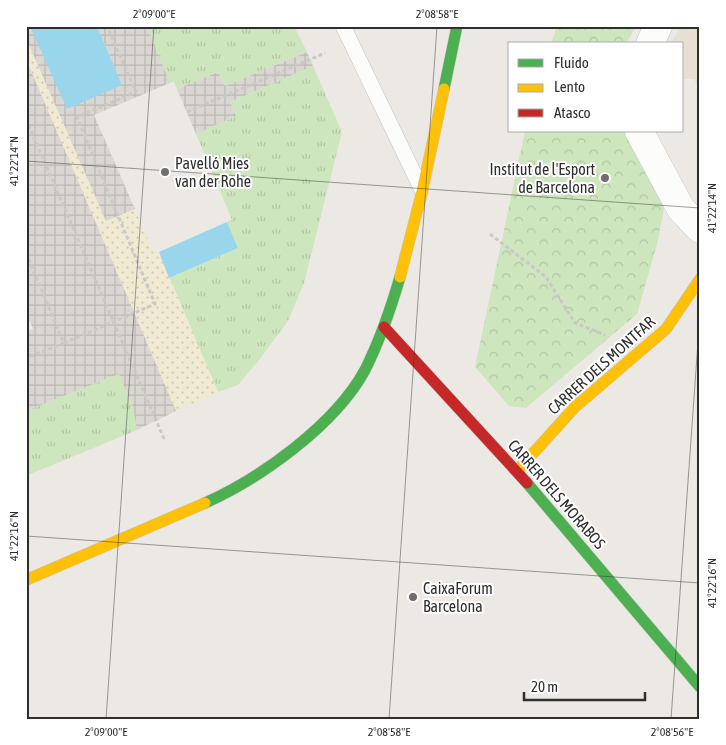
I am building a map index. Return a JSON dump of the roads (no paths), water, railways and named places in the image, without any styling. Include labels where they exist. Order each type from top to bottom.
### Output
[{"type":"street","points":[[26,580],[236,489],[276,464],[335,410],[364,371],[384,327],[409,248],[457,26]]},
{"type":"street","points":[[651,42],[658,26]]},
{"type":"street","points":[[640,132],[681,209],[700,229]]},
{"type":"street","name":"CARRER DELS MONTFAR","points":[[517,471],[575,407],[666,330],[700,279]]},
{"type":"street","name":"CARRER DELS MORABOS","points":[[384,327],[517,471],[700,687]]},
{"type":"lane","points":[[342,26],[422,192]]},
{"type":"water","points":[[30,26],[97,26],[122,85],[67,109]]},
{"type":"water","points":[[227,222],[238,248],[169,278],[159,252]]},
{"type":"place","name":"Pavelló Mies van der Rohe","points":[[165,172]]},
{"type":"place","name":"Institut de l'Esport de Barcelona","points":[[605,178]]},
{"type":"place","name":"CaixaForum Barcelona","points":[[413,597]]}]
